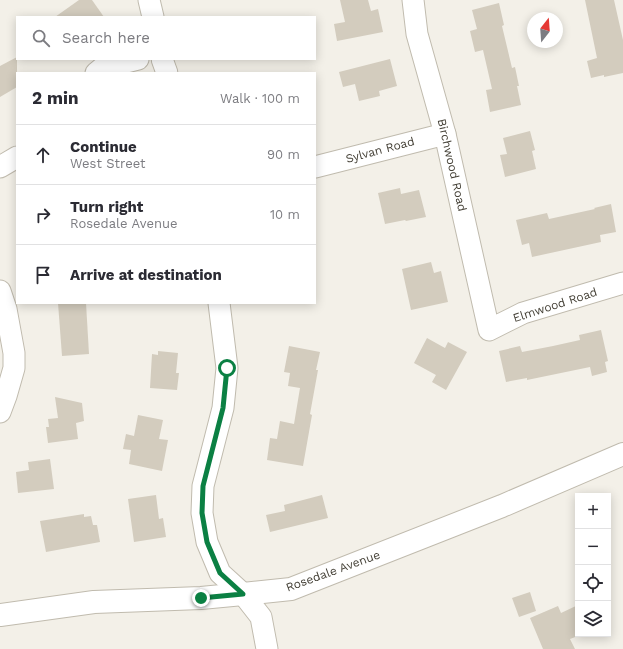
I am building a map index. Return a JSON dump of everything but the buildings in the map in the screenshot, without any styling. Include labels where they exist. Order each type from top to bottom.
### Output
[{"type":"street","points":[[149,0],[153,16]]},
{"type":"street","name":"Birchwood Road","points":[[413,0],[417,34],[445,134],[489,330]]},
{"type":"street","points":[[97,72],[102,68],[134,60]]},
{"type":"street","points":[[162,60],[167,72]]},
{"type":"street","name":"Sylvan Road","points":[[316,167],[445,134]]},
{"type":"street","points":[[0,167],[16,158]]},
{"type":"street","name":"Elmwood Road","points":[[489,330],[523,313],[623,283]]},
{"type":"street","points":[[0,291],[6,309],[14,353],[14,368],[0,412]]},
{"type":"street","points":[[219,304],[227,368],[223,408],[203,486],[202,513],[207,542],[220,573],[243,594],[261,617],[267,649]]},
{"type":"street","name":"Rosedale Avenue","points":[[0,615],[94,602],[201,598],[291,589],[502,506],[623,454]]},
{"type":"route","points":[[201,598],[243,594],[220,573],[207,542],[202,513],[203,486],[223,408],[227,368]]}]
